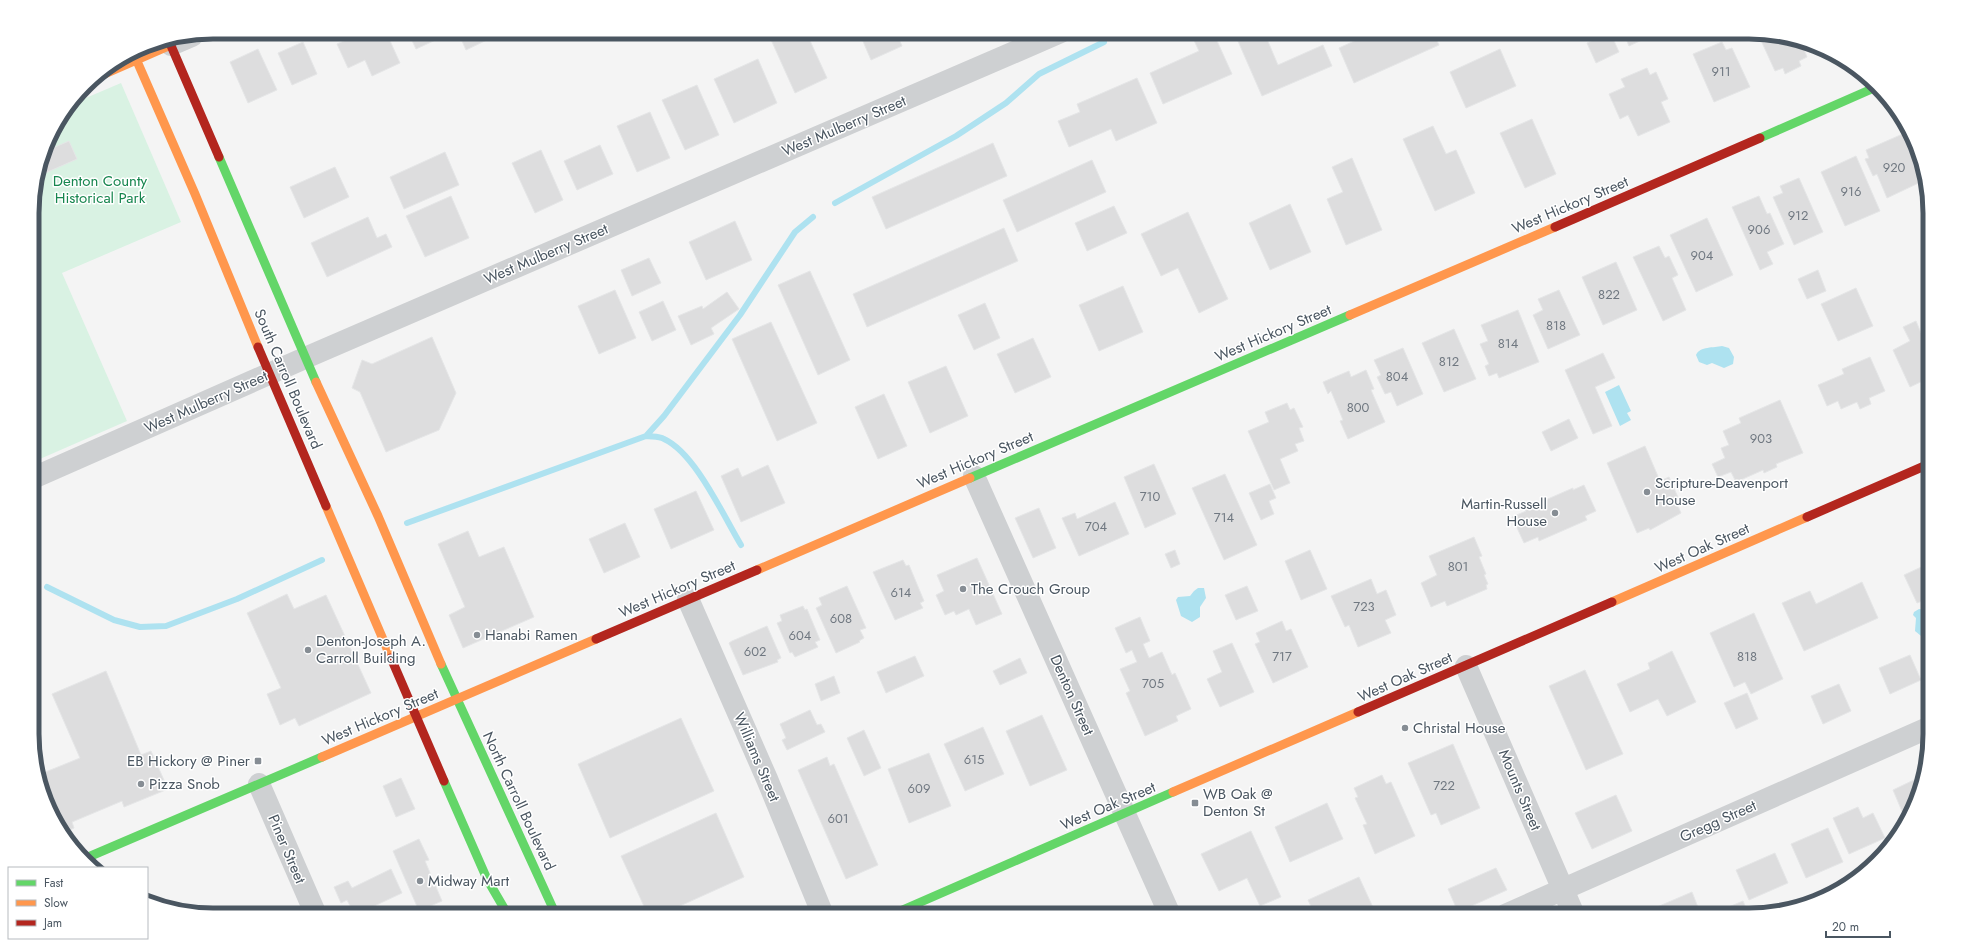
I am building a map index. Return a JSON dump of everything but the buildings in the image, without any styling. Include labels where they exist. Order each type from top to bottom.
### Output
[{"type":"main road","name":"South Carroll Boulevard","points":[[171,44],[305,358],[378,516],[456,699]]},
{"type":"main road","name":"South Carroll Boulevard","points":[[136,57],[195,194],[416,717]]},
{"type":"main road","name":"West Hickory Street","points":[[90,857],[1871,89]]},
{"type":"main road","name":"West Oak Street","points":[[907,908],[1923,467]]},
{"type":"main road","name":"North Carroll Boulevard","points":[[456,699],[553,908]]},
{"type":"main road","points":[[416,717],[487,879],[504,908]]},
{"type":"street","name":"West Mulberry Street","points":[[39,475],[305,358],[1045,39]]},
{"type":"street","name":"Denton Street","points":[[974,476],[1167,908]]},
{"type":"street","name":"Williams Street","points":[[688,599],[767,779],[820,908]]},
{"type":"street","name":"Mounts Street","points":[[1466,666],[1571,908]]},
{"type":"street","name":"Gregg Street","points":[[1521,908],[1923,730]]},
{"type":"street","name":"Piner Street","points":[[259,784],[313,908]]},
{"type":"green space","name":"Denton County Historical Park","points":[[121,83],[181,222],[62,273],[127,421],[39,459],[40,190],[52,146],[68,116],[80,100]]},
{"type":"water","points":[[1722,346],[1729,348],[1734,357],[1733,364],[1724,368],[1712,363],[1707,365],[1699,362],[1696,355],[1698,352],[1708,348]]},
{"type":"water","points":[[1619,385],[1631,411],[1627,413],[1631,420],[1620,426],[1605,392]]},
{"type":"water","points":[[1198,588],[1204,588],[1206,598],[1200,607],[1200,617],[1192,622],[1181,616],[1176,600],[1178,597],[1190,596]]},
{"type":"water","points":[[1919,609],[1923,610],[1923,638],[1915,631],[1916,618],[1913,615],[1914,612]]},
{"type":"waterway","points":[[835,203],[956,136],[1006,103],[1039,74],[1104,42]]},
{"type":"waterway","points":[[646,436],[664,416],[740,315],[795,232],[813,217]]},
{"type":"waterway","points":[[407,523],[646,436],[664,439],[675,446],[687,457],[717,502],[741,545]]},
{"type":"waterway","points":[[47,587],[114,620],[140,627],[166,626],[237,599],[322,560]]},
{"type":"traffic: fast","points":[[1760,138],[1871,89]]},
{"type":"traffic: fast","points":[[219,157],[316,382]]},
{"type":"traffic: fast","points":[[970,478],[1350,315]]},
{"type":"traffic: fast","points":[[441,664],[553,908]]},
{"type":"traffic: fast","points":[[90,857],[322,757]]},
{"type":"traffic: fast","points":[[444,781],[487,879],[504,908]]},
{"type":"traffic: fast","points":[[907,908],[1173,792]]},
{"type":"traffic: slow","points":[[113,70],[171,45]]},
{"type":"traffic: slow","points":[[135,57],[195,194],[258,347]]},
{"type":"traffic: slow","points":[[1350,315],[1555,227]]},
{"type":"traffic: slow","points":[[316,382],[378,516],[441,664]]},
{"type":"traffic: slow","points":[[757,570],[970,478]]},
{"type":"traffic: slow","points":[[326,506],[391,658]]},
{"type":"traffic: slow","points":[[1612,602],[1807,517]]},
{"type":"traffic: slow","points":[[322,757],[596,639]]},
{"type":"traffic: slow","points":[[1173,792],[1358,712]]},
{"type":"traffic: jam","points":[[170,44],[219,157]]},
{"type":"traffic: jam","points":[[1555,227],[1760,138]]},
{"type":"traffic: jam","points":[[258,347],[326,506]]},
{"type":"traffic: jam","points":[[1807,517],[1923,467]]},
{"type":"traffic: jam","points":[[596,639],[757,570]]},
{"type":"traffic: jam","points":[[1358,712],[1612,602]]},
{"type":"traffic: jam","points":[[391,658],[444,781]]},
{"type":"place","name":"Scripture-Deavenport House","points":[[1647,492]]},
{"type":"place","name":"Martin-Russell House","points":[[1555,513]]},
{"type":"place","name":"The Crouch Group","points":[[963,589]]},
{"type":"place","name":"Hanabi Ramen","points":[[477,635]]},
{"type":"place","name":"Denton-Joseph A. Carroll Building","points":[[308,650]]},
{"type":"place","name":"Christal House","points":[[1405,728]]},
{"type":"place","name":"EB Hickory @ Piner","points":[[258,761]]},
{"type":"place","name":"Pizza Snob","points":[[141,784]]},
{"type":"place","name":"WB Oak @ Denton St","points":[[1195,803]]},
{"type":"place","name":"Midway Mart","points":[[420,881]]}]
